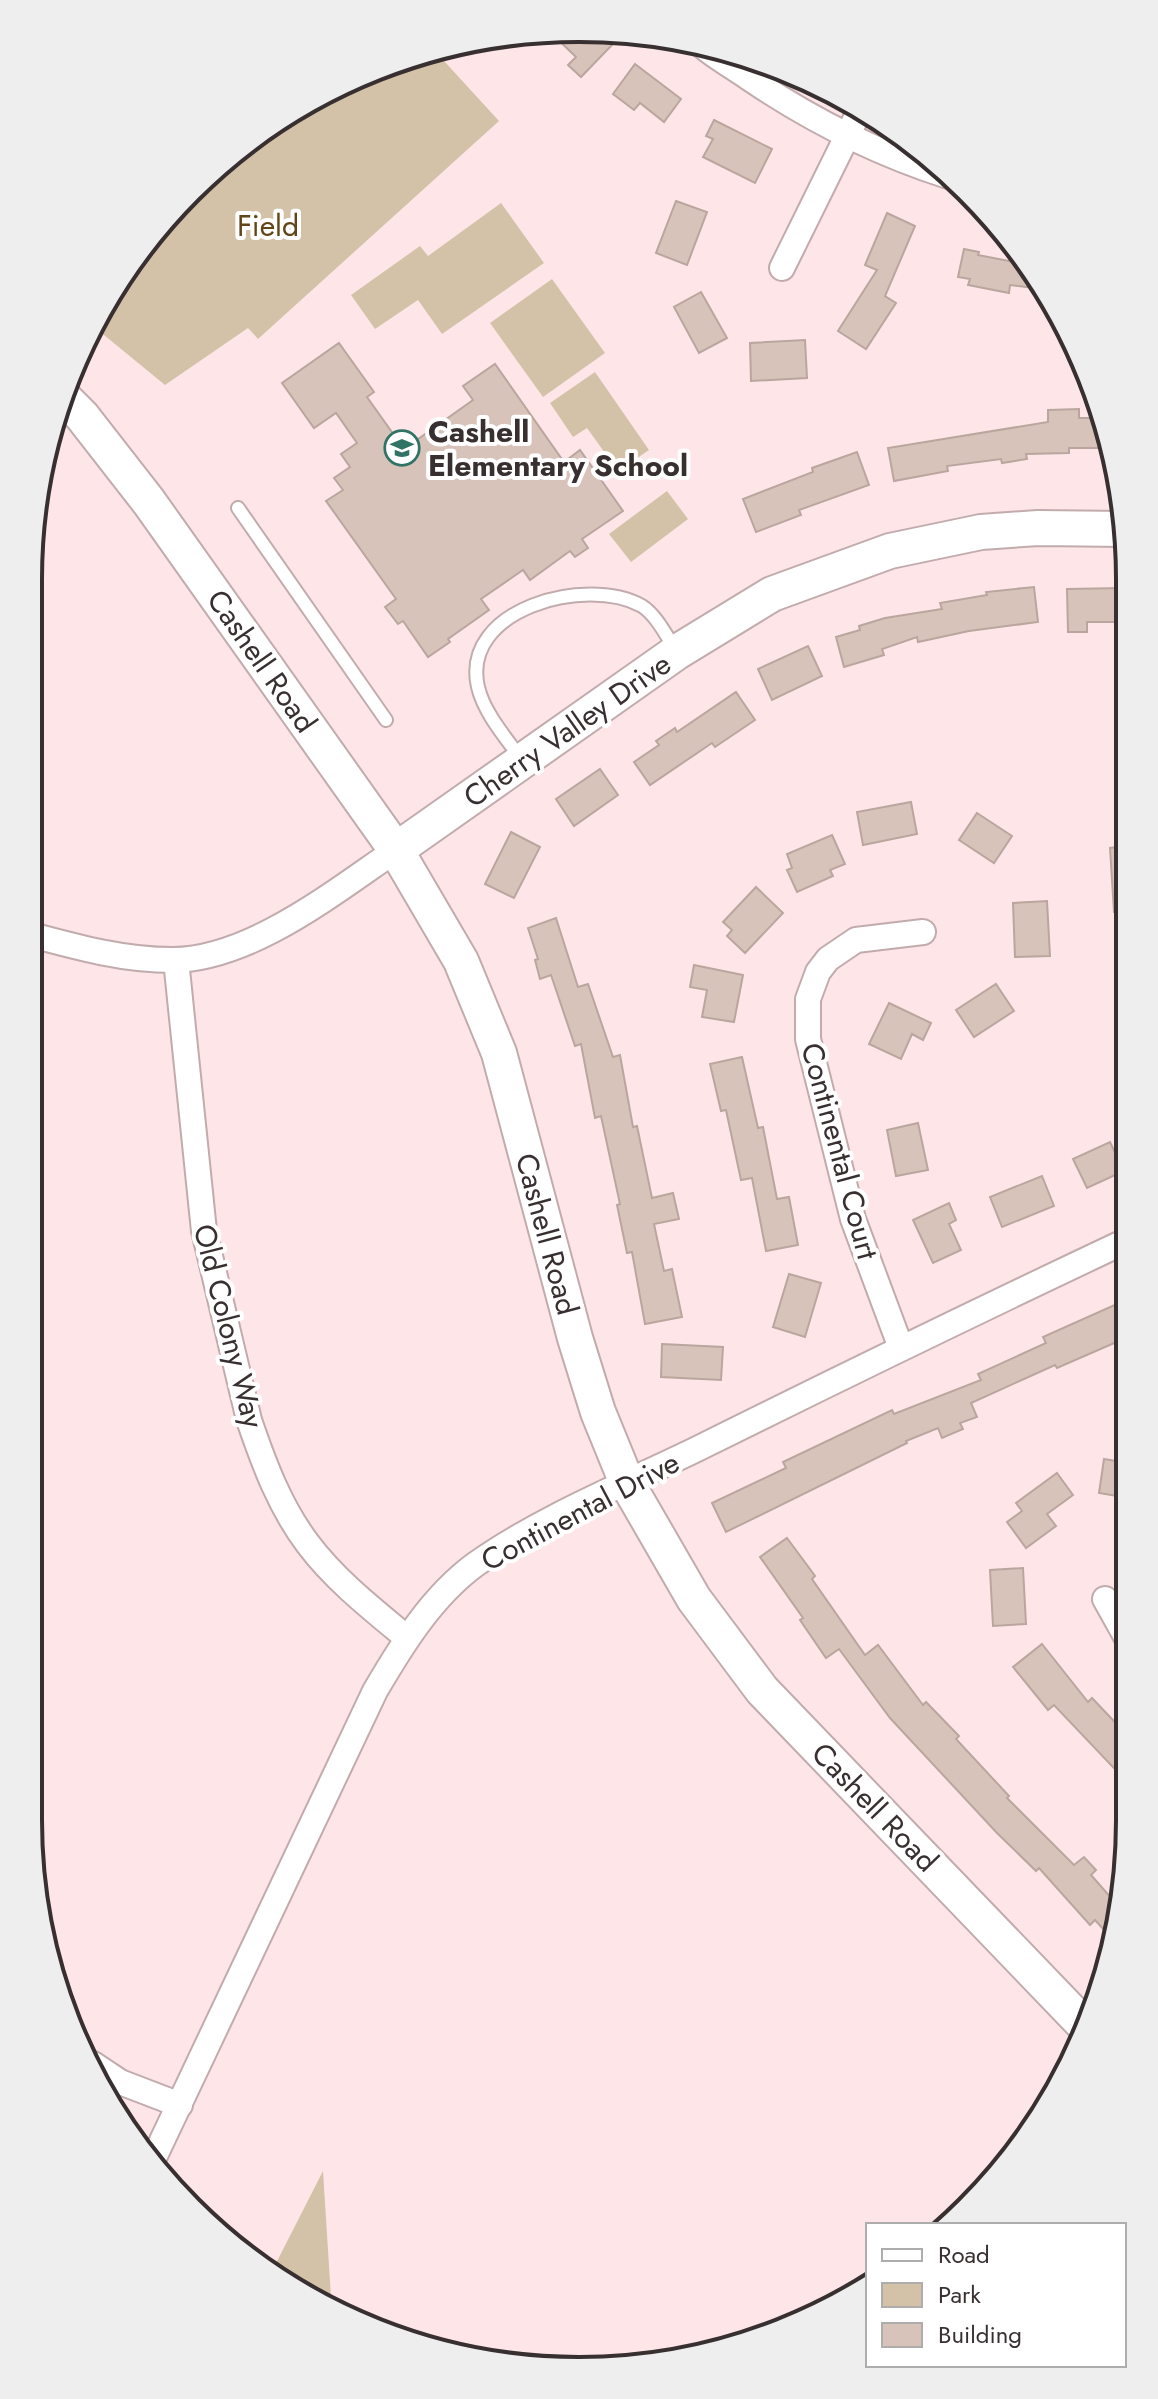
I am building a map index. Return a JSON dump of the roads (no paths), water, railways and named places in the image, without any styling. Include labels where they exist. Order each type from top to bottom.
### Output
[{"type":"street","points":[[729,63],[794,108],[847,136],[925,169]]},
{"type":"street","points":[[782,268],[856,119]]},
{"type":"street","name":"Cashell Road","points":[[71,405],[149,502],[396,850],[461,961],[499,1053],[575,1338],[598,1412],[627,1483],[694,1599],[762,1690],[1078,2019]]},
{"type":"street","name":"Cherry Valley Drive","points":[[42,938],[133,958],[176,960],[217,952],[264,934],[301,915],[677,652],[772,594],[890,551],[981,532],[1038,528],[1113,529]]},
{"type":"street","name":"Continental Court","points":[[901,1348],[853,1219],[808,1039],[808,999],[818,972],[828,959],[856,940],[923,932]]},
{"type":"street","name":"Old Colony Way","points":[[176,960],[204,1231],[249,1420],[270,1479],[308,1544],[354,1594],[407,1638]]},
{"type":"street","name":"Continental Drive","points":[[157,2152],[375,1691],[407,1638],[439,1599],[475,1565],[536,1528],[1116,1246]]},
{"type":"street","points":[[1105,1599],[1116,1619]]},
{"type":"street","points":[[105,2072],[120,2082],[180,2105]]},
{"type":"lane","points":[[238,508],[386,720]]},
{"type":"lane","points":[[523,761],[482,701],[476,667],[478,652],[497,629],[520,612],[557,596],[603,593],[648,610],[677,652]]},
{"type":"place","name":"Cashell Elementary School","points":[[402,448]]},
{"type":"park label","name":"Field","points":[[268,225]]}]
